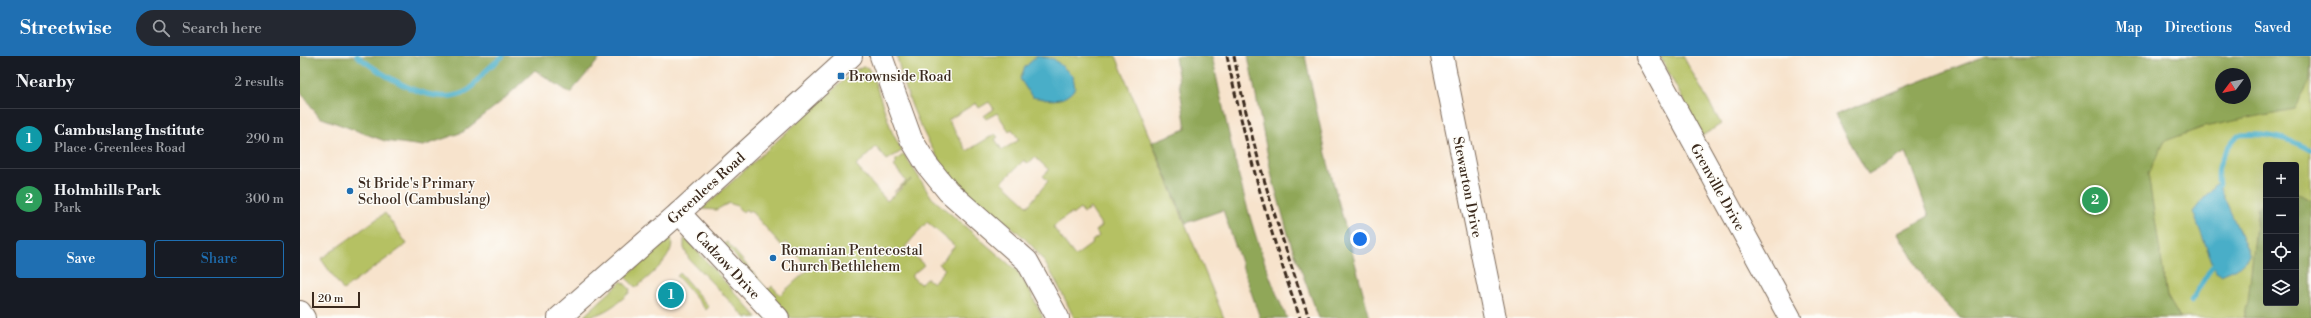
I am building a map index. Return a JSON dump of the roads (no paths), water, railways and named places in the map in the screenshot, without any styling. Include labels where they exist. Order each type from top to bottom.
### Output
[{"type":"street","name":"Greenlees Road","points":[[562,317],[679,213],[851,56]]},
{"type":"street","points":[[881,56],[911,139],[927,165],[948,191],[1027,261],[1058,318]]},
{"type":"street","name":"Stewarton Drive","points":[[1442,56],[1495,318]]},
{"type":"street","name":"Grenville Drive","points":[[1647,56],[1790,318]]},
{"type":"street","name":"Cadzow Drive","points":[[679,213],[778,318]]},
{"type":"street","points":[[300,312],[304,318]]},
{"type":"water","points":[[1037,56],[1054,59],[1073,76],[1075,88],[1071,93],[1066,97],[1056,100],[1032,97],[1020,79],[1025,67]]},
{"type":"water","points":[[2215,184],[2219,186],[2250,256],[2237,268],[2221,275],[2216,272],[2193,212]]},
{"type":"waterway","points":[[357,56],[381,73],[411,89],[427,94],[442,96],[457,95],[470,89],[480,77],[503,56]]},
{"type":"waterway","points":[[2219,186],[2218,171],[2222,158],[2238,135],[2267,135],[2293,142],[2311,150]]},
{"type":"waterway","points":[[2191,301],[2213,265]]},
{"type":"railway","points":[[1227,56],[1242,123],[1268,221],[1300,318]]},
{"type":"railway","points":[[1234,56],[1257,156],[1309,318]]},
{"type":"place","name":"Brownside Road","points":[[841,76]]},
{"type":"place","name":"St Bride's Primary School (Cambuslang)","points":[[350,191]]},
{"type":"place","name":"Holmhills Park","points":[[2095,200]]},
{"type":"place","name":"Romanian Pentecostal Church Bethlehem","points":[[773,258]]},
{"type":"place","name":"Cambuslang Institute","points":[[671,295]]}]
